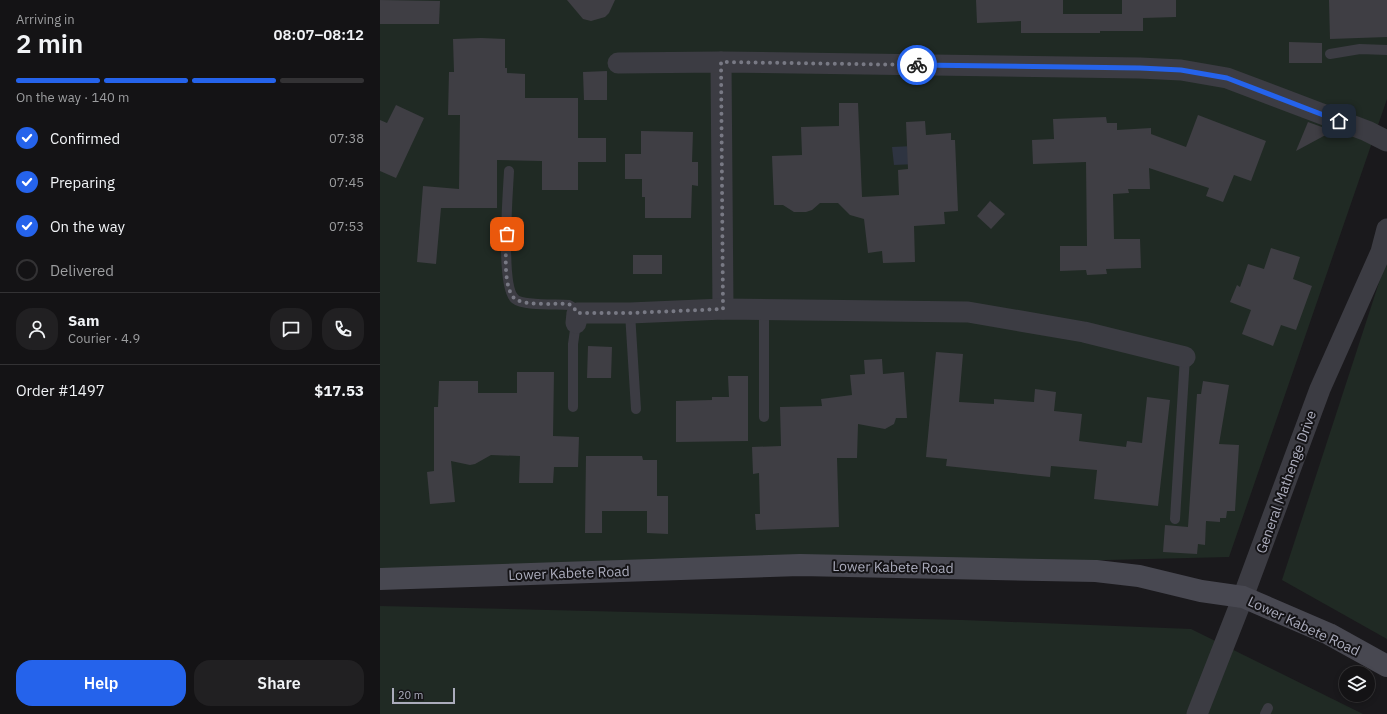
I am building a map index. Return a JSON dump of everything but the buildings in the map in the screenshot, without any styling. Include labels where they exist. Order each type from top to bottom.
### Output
[{"type":"main road","name":"Lower Kabete Road","points":[[380,579],[800,565],[1096,571],[1139,576],[1201,591],[1243,598],[1329,634],[1387,666]]},
{"type":"street","points":[[618,64],[721,62],[1140,68],[1181,70],[1227,78],[1367,131],[1387,141]]},
{"type":"street","points":[[721,62],[723,309]]},
{"type":"street","name":"General Mathenge Drive","points":[[1197,714],[1243,598],[1320,389],[1384,252],[1387,229]]},
{"type":"street","points":[[576,318],[630,313],[723,309],[968,312],[1084,332],[1185,357]]},
{"type":"lane","points":[[1330,54],[1360,49],[1387,50]]},
{"type":"lane","points":[[509,171],[506,261],[507,280],[511,294],[515,299],[525,302],[569,304],[574,308],[576,318],[571,380],[573,407]]},
{"type":"lane","points":[[764,310],[764,417]]},
{"type":"lane","points":[[630,313],[636,409]]},
{"type":"lane","points":[[1175,519],[1185,357]]},
{"type":"shaded area","points":[[380,0],[1387,0],[1387,99],[1229,557],[380,578]]},
{"type":"shaded area","points":[[1387,258],[1387,639],[1282,580]]},
{"type":"shaded area","points":[[380,606],[963,620],[1191,629],[1363,714],[380,714]]},
{"type":"water","points":[[936,145],[937,163],[894,165],[892,147]]},
{"type":"way so far","points":[[507,234],[507,280],[511,294],[515,299],[525,302],[569,304],[577,313],[630,313],[723,309],[721,62],[917,65]]},
{"type":"route","points":[[917,65],[1140,68],[1181,70],[1227,78],[1339,121]]}]
